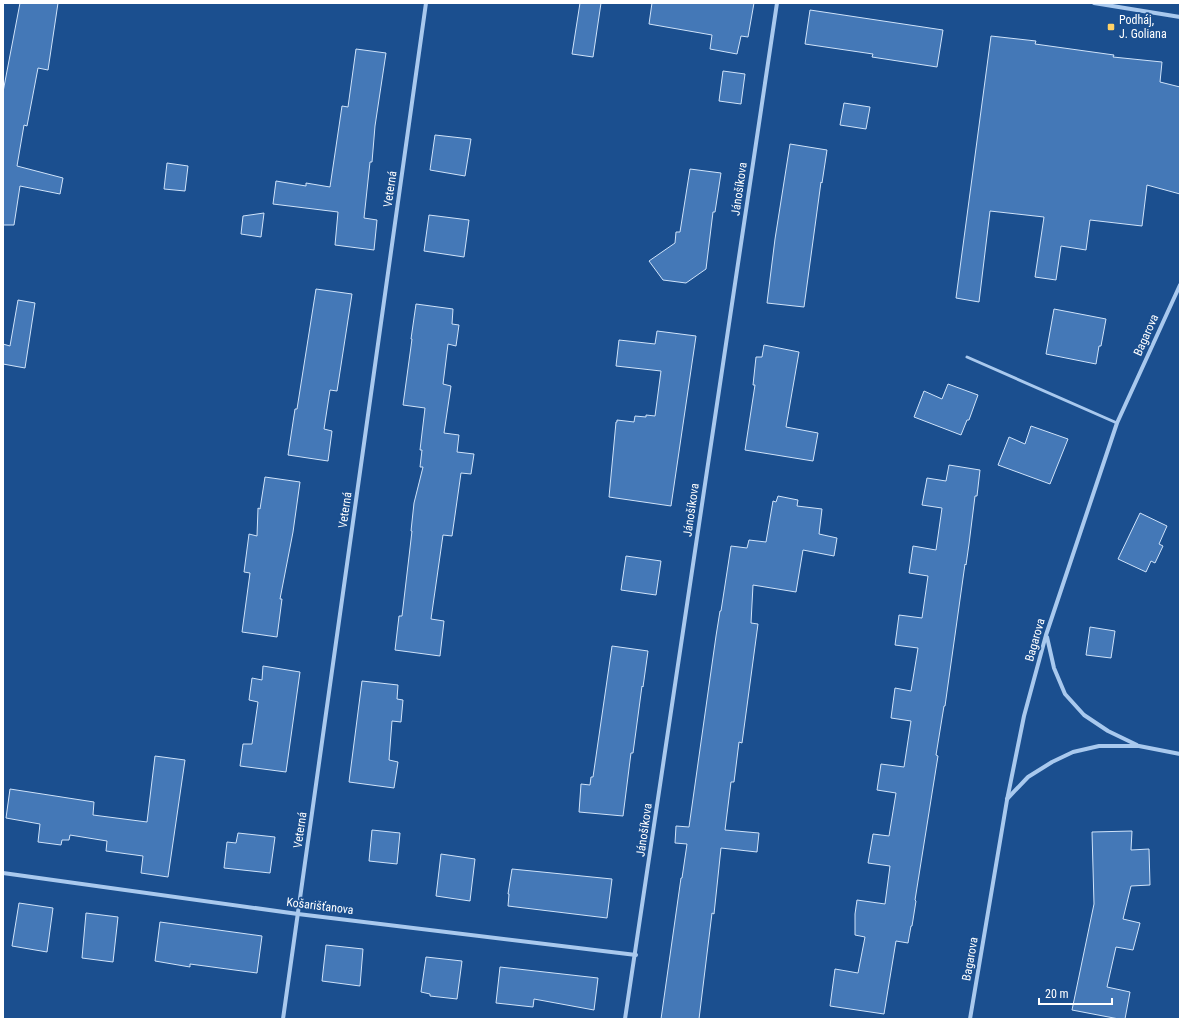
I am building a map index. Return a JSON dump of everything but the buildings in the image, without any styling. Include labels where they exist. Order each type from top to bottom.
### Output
[{"type":"street","name":"Veterná","points":[[283,1019],[426,3]]},
{"type":"street","name":"Jánošíkova","points":[[625,1019],[636,954],[777,3]]},
{"type":"street","points":[[1094,3],[1180,17]]},
{"type":"street","name":"Bagarova","points":[[970,1019],[1007,800],[1024,716],[1046,635],[1117,423],[1180,285]]},
{"type":"street","points":[[1046,635],[1054,668],[1065,694],[1084,714],[1108,731],[1139,746]]},
{"type":"street","points":[[1007,800],[1028,777],[1052,762],[1073,752],[1099,746],[1139,746],[1180,754]]},
{"type":"street","name":"Košarišťanova","points":[[3,873],[298,914],[636,954]]},
{"type":"lane","points":[[967,357],[1117,423]]},
{"type":"place","name":"Podháj, J. Goliana","points":[[1111,27]]}]
